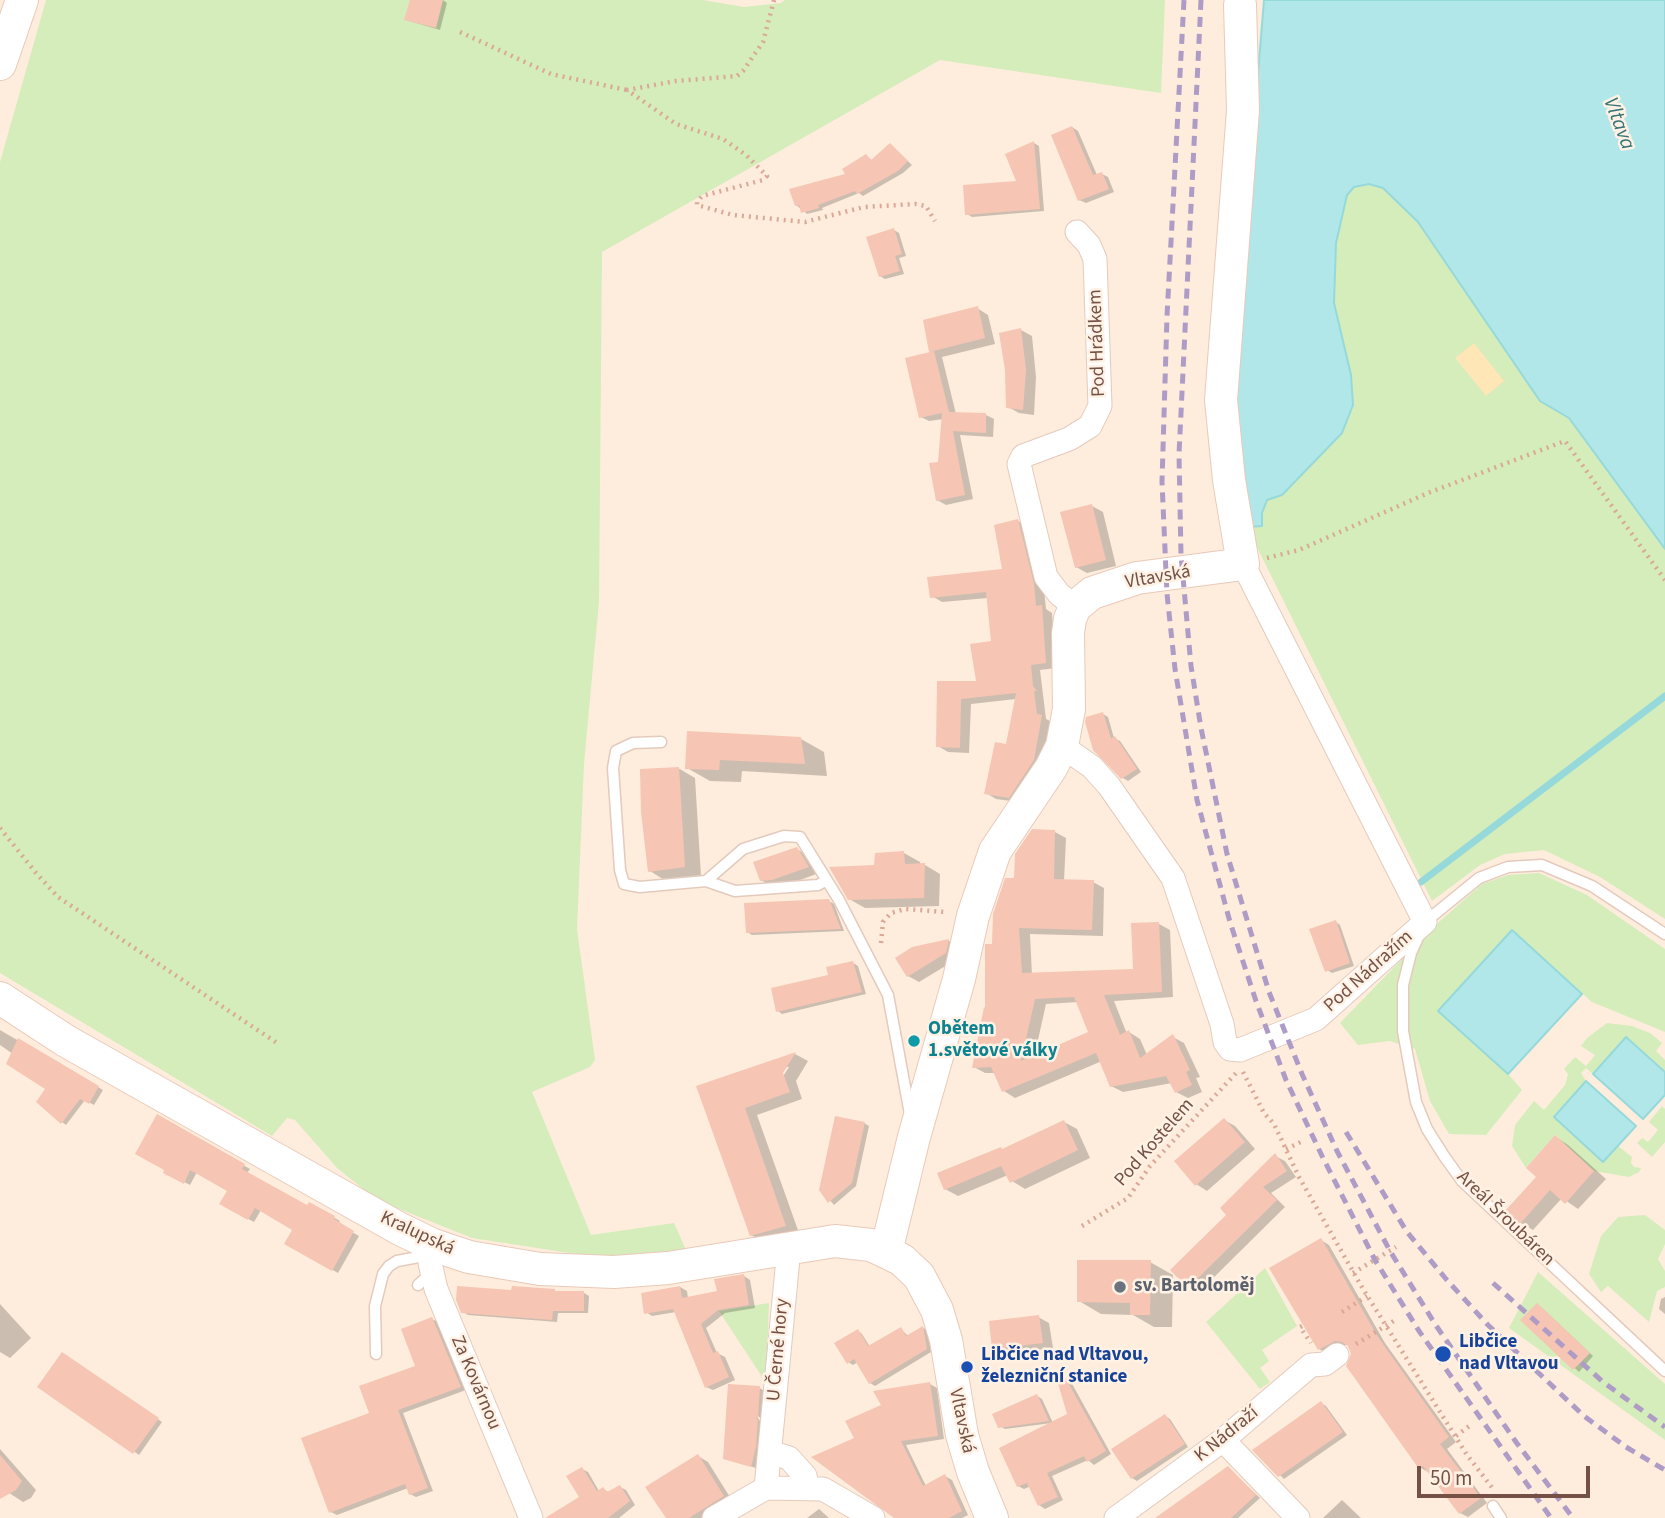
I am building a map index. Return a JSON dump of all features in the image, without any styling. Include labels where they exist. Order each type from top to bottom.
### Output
[{"type":"street","points":[[0,64],[22,0]]},
{"type":"street","points":[[1241,2],[1242,110],[1221,400],[1229,481],[1242,564]]},
{"type":"street","name":"Pod Hrádkem","points":[[1075,607],[1059,594],[1046,577],[1019,464],[1020,459],[1027,453],[1069,439],[1090,426],[1100,406],[1095,258],[1089,245],[1077,232]]},
{"type":"street","name":"Vltavská","points":[[1075,607],[1092,593],[1137,578],[1242,564]]},
{"type":"street","name":"Pod Nádražím","points":[[1062,746],[1092,767],[1109,786],[1176,883],[1222,1024],[1225,1042],[1230,1049],[1240,1050],[1316,1019],[1425,922],[1242,564]]},
{"type":"street","points":[[886,1252],[914,1137],[959,979],[973,916],[995,851],[1051,768],[1062,746],[1069,709],[1068,633],[1075,607]]},
{"type":"street","name":"Kralupská","points":[[0,998],[78,1048],[400,1229],[428,1265],[469,1257],[501,1264],[590,1271],[668,1268],[835,1241],[871,1245],[886,1252]]},
{"type":"street","name":"U Černé hory","points":[[766,1488],[789,1248]]},
{"type":"street","name":"Vltavská","points":[[886,1252],[902,1260],[919,1276],[937,1310],[946,1340],[962,1435],[973,1472],[992,1518]]},
{"type":"street","name":"Za Kovárnou","points":[[428,1265],[531,1518]]},
{"type":"street","name":"K Nádraží","points":[[1116,1518],[1223,1440],[1311,1365],[1325,1364],[1337,1355]]},
{"type":"street","points":[[1223,1440],[1298,1518]]},
{"type":"street","points":[[770,1452],[789,1458],[805,1476],[808,1489]]},
{"type":"street","points":[[714,1518],[766,1488],[822,1489],[873,1518]]},
{"type":"lane","points":[[661,741],[633,743],[616,751],[613,768],[620,870],[624,884],[640,887],[706,881],[735,891],[818,885],[825,881]]},
{"type":"lane","points":[[706,881],[743,849],[784,835],[800,837],[839,900],[888,995],[914,1137]]},
{"type":"lane","points":[[1425,922],[1479,878],[1508,867],[1542,865],[1592,886],[1660,931],[1665,918]]},
{"type":"lane","name":"Areál Šroubáren","points":[[1425,922],[1411,953],[1403,985],[1403,1031],[1414,1092],[1427,1129],[1462,1181],[1665,1371]]},
{"type":"lane","points":[[376,1353],[375,1306],[383,1274],[397,1261],[428,1265]]},
{"type":"lane","points":[[1493,1506],[1501,1518]]},
{"type":"path","points":[[460,32],[551,74],[627,90],[676,81],[737,76],[762,42],[774,0]]},
{"type":"path","points":[[627,90],[676,124],[723,139],[746,155],[767,176],[763,180],[702,196],[697,205],[733,215],[806,222],[864,207],[915,204],[926,206],[935,221]]},
{"type":"path","points":[[1242,564],[1299,550],[1428,493],[1565,441],[1665,580]]},
{"type":"path","points":[[0,828],[58,897],[280,1045]]},
{"type":"path","points":[[877,975],[883,922],[891,913],[905,909],[973,916]]},
{"type":"path","name":"Pod Kostelem","points":[[1082,1226],[1128,1198],[1150,1166],[1241,1068],[1286,1149]]},
{"type":"path","points":[[1301,1142],[1286,1149],[1299,1177],[1367,1296],[1455,1436],[1496,1493]]},
{"type":"path","points":[[1353,1273],[1396,1247]]},
{"type":"path","points":[[1342,1312],[1367,1296]]},
{"type":"path","points":[[1337,1355],[1397,1319]]},
{"type":"path","points":[[1455,1436],[1472,1424]]},
{"type":"green space","points":[[46,0],[703,0],[744,7],[781,3],[785,0],[1165,0],[1161,93],[940,60],[602,252],[599,601],[584,764],[577,929],[595,1060],[590,1067],[532,1092],[591,1235],[674,1223],[686,1250],[596,1257],[472,1238],[377,1200],[337,1168],[295,1120],[287,1118],[272,1136],[0,973],[0,162]]},
{"type":"green space","points":[[1369,184],[1383,188],[1418,222],[1540,401],[1569,418],[1665,549],[1665,919],[1600,877],[1544,850],[1505,854],[1480,865],[1432,901],[1247,527],[1256,527],[1267,500],[1282,495],[1342,433],[1353,405],[1351,375],[1334,303],[1336,243],[1347,195],[1354,187]]},
{"type":"green space","points":[[1539,873],[1587,895],[1665,949],[1665,1032],[1592,1002],[1512,931],[1508,1074],[1522,1090],[1486,1135],[1449,1134],[1430,1101],[1415,1049],[1390,1041],[1358,1045],[1340,1023],[1431,929],[1482,884],[1508,875]]},
{"type":"green space","points":[[1607,1023],[1632,1026],[1650,1033],[1662,1043],[1656,1051],[1665,1060],[1665,1072],[1626,1038],[1593,1074],[1586,1068],[1581,1073],[1586,1081],[1554,1116],[1603,1162],[1618,1146],[1632,1157],[1631,1163],[1634,1167],[1641,1168],[1639,1172],[1629,1177],[1594,1171],[1555,1135],[1526,1168],[1512,1146],[1515,1125],[1534,1101],[1544,1110],[1565,1085],[1568,1074],[1564,1069],[1575,1057],[1586,1066],[1595,1055],[1581,1046]]},
{"type":"green space","points":[[1662,1106],[1665,1109],[1665,1142],[1652,1157],[1637,1143],[1642,1138],[1648,1142],[1658,1130],[1649,1122]]},
{"type":"green space","points":[[1645,1215],[1665,1230],[1665,1244],[1658,1259],[1665,1271],[1665,1287],[1657,1291],[1649,1322],[1608,1286],[1601,1292],[1589,1274],[1601,1236],[1618,1217]]},
{"type":"green space","points":[[1265,1268],[1297,1326],[1262,1350],[1269,1361],[1260,1368],[1270,1382],[1260,1389],[1206,1322]]},
{"type":"green space","points":[[1538,1272],[1665,1384],[1665,1440],[1509,1328]]},
{"type":"green space","points":[[769,1303],[766,1383],[719,1311]]},
{"type":"sand","points":[[1474,343],[1504,381],[1486,396],[1455,358]]},
{"type":"water","name":"Vltava","points":[[1264,0],[1665,0],[1665,549],[1569,418],[1540,401],[1418,222],[1383,188],[1369,184],[1354,187],[1347,195],[1336,243],[1334,303],[1351,375],[1353,405],[1342,433],[1282,495],[1267,500],[1262,513],[1262,526],[1247,527],[1233,381]]},
{"type":"water","points":[[1512,930],[1582,994],[1508,1074],[1438,1011]]},
{"type":"water","points":[[1626,1037],[1665,1072],[1665,1095],[1643,1119],[1593,1074]]},
{"type":"water","points":[[1586,1081],[1636,1126],[1603,1162],[1554,1117]]},
{"type":"building","points":[[410,0],[443,0],[436,28],[404,20]]},
{"type":"building","points":[[1072,126],[1093,175],[1102,172],[1109,189],[1078,201],[1051,135]]},
{"type":"building","points":[[1034,141],[1040,209],[965,215],[963,185],[1016,181],[1005,154]]},
{"type":"building","points":[[890,143],[908,161],[898,171],[857,194],[855,191],[818,205],[819,208],[801,213],[799,205],[795,206],[789,189],[845,174],[842,169],[866,154],[871,160]]},
{"type":"building","points":[[894,228],[902,254],[895,256],[900,271],[879,277],[866,237]]},
{"type":"building","points":[[978,306],[985,338],[929,352],[923,320]]},
{"type":"building","points":[[1021,328],[1026,370],[1023,410],[1006,408],[1005,370],[999,333]]},
{"type":"building","points":[[934,351],[949,412],[986,413],[986,433],[953,431],[965,495],[936,501],[929,463],[938,462],[942,413],[919,418],[905,358]]},
{"type":"building","points":[[1092,504],[1106,560],[1075,568],[1060,512]]},
{"type":"building","points":[[1018,519],[1034,584],[1036,606],[1042,605],[1046,663],[1031,665],[1033,686],[1037,691],[1034,691],[1037,714],[1042,715],[1034,760],[1009,798],[984,794],[995,742],[1006,744],[1016,693],[961,699],[960,748],[936,747],[937,681],[976,681],[970,644],[991,641],[986,592],[930,598],[927,577],[1002,569],[994,525]]},
{"type":"building","points":[[1103,712],[1111,739],[1115,736],[1137,769],[1121,779],[1093,750],[1085,722],[1086,717]]},
{"type":"building","points":[[687,731],[801,737],[805,764],[720,760],[719,770],[685,769]]},
{"type":"building","points":[[679,767],[685,867],[648,872],[641,812],[640,769]]},
{"type":"building","points":[[1032,829],[1055,830],[1054,879],[1094,880],[1092,930],[1019,928],[1022,973],[1133,969],[1131,923],[1159,922],[1162,992],[1104,995],[1120,1035],[1129,1030],[1140,1058],[1173,1034],[1190,1070],[1186,1072],[1192,1085],[1175,1093],[1166,1076],[1110,1087],[1096,1053],[1002,1092],[991,1067],[972,1068],[985,1008],[985,944],[992,944],[993,914],[1005,878],[1014,878],[1015,854]],"holes":[[[1074,997],[1088,1032],[1021,1061],[1035,999]]]},
{"type":"building","points":[[797,847],[809,867],[772,880],[760,881],[753,862]]},
{"type":"building","points":[[904,851],[905,864],[925,863],[924,898],[848,900],[829,867],[874,865],[875,853]]},
{"type":"building","points":[[829,899],[841,929],[746,933],[744,903]]},
{"type":"building","points":[[1336,920],[1350,963],[1325,972],[1309,929]]},
{"type":"building","points":[[949,939],[946,953],[907,977],[895,958],[912,947]]},
{"type":"building","points":[[853,961],[862,992],[776,1012],[771,988],[828,975],[826,967]]},
{"type":"building","points":[[18,1038],[99,1086],[89,1104],[80,1099],[61,1124],[36,1102],[45,1089],[6,1064]]},
{"type":"building","points":[[796,1052],[783,1073],[790,1092],[745,1108],[786,1226],[750,1236],[696,1086]]},
{"type":"building","points":[[157,1114],[245,1164],[242,1169],[307,1205],[309,1202],[335,1216],[334,1219],[354,1231],[332,1271],[284,1244],[292,1230],[255,1208],[248,1220],[219,1204],[227,1191],[190,1170],[184,1184],[135,1154]]},
{"type":"building","points":[[835,1116],[865,1122],[852,1183],[828,1203],[819,1190]]},
{"type":"building","points":[[1224,1118],[1245,1142],[1195,1186],[1174,1161]]},
{"type":"building","points":[[1064,1120],[1078,1150],[1010,1183],[1001,1166],[944,1190],[937,1173],[1001,1147],[1002,1149]]},
{"type":"building","points":[[1555,1135],[1594,1171],[1565,1204],[1550,1190],[1520,1224],[1505,1211],[1536,1177],[1526,1168]]},
{"type":"building","points":[[1275,1153],[1287,1171],[1263,1187],[1277,1200],[1188,1288],[1170,1270],[1226,1215],[1220,1208]]},
{"type":"building","points":[[1321,1238],[1378,1337],[1449,1437],[1440,1444],[1481,1498],[1459,1514],[1423,1466],[1419,1469],[1346,1366],[1351,1354],[1348,1346],[1335,1341],[1318,1350],[1269,1268]]},
{"type":"building","name":"sv. Bartoloměj","points":[[1077,1260],[1151,1260],[1150,1315],[1130,1315],[1130,1303],[1077,1302]]},
{"type":"building","points":[[744,1274],[749,1305],[718,1310],[701,1324],[713,1353],[718,1351],[729,1377],[705,1388],[673,1309],[644,1314],[641,1293],[680,1286],[682,1298],[717,1291],[714,1279]]},
{"type":"building","points":[[457,1286],[511,1290],[512,1286],[584,1291],[584,1311],[553,1311],[552,1320],[461,1313],[456,1300]]},
{"type":"building","points":[[1537,1303],[1590,1353],[1573,1370],[1520,1320]]},
{"type":"building","points":[[1039,1315],[1043,1343],[992,1349],[989,1321]]},
{"type":"building","points":[[432,1317],[461,1387],[398,1410],[428,1488],[409,1495],[405,1484],[329,1513],[301,1438],[369,1413],[359,1386],[415,1366],[401,1329]]},
{"type":"building","points":[[923,1326],[927,1349],[869,1384],[854,1359],[847,1364],[834,1343],[858,1329],[868,1346],[901,1327],[906,1336]]},
{"type":"building","points":[[62,1352],[159,1418],[133,1454],[37,1387]]},
{"type":"building","points":[[1065,1377],[1106,1451],[1087,1462],[1084,1456],[1047,1473],[1058,1497],[1038,1506],[1027,1483],[1017,1487],[999,1448],[1067,1414],[1057,1380]]},
{"type":"building","points":[[930,1382],[938,1436],[901,1441],[923,1486],[945,1474],[962,1511],[949,1518],[894,1518],[811,1457],[854,1438],[845,1421],[881,1405],[873,1391]]},
{"type":"building","points":[[728,1384],[760,1386],[756,1447],[751,1467],[723,1459]]},
{"type":"building","points":[[1037,1394],[1049,1421],[998,1428],[992,1414]]},
{"type":"building","points":[[1321,1401],[1343,1432],[1278,1477],[1252,1450]]},
{"type":"building","points":[[1165,1414],[1185,1444],[1131,1479],[1111,1449]]},
{"type":"building","points":[[698,1454],[724,1496],[689,1518],[666,1518],[645,1487]]},
{"type":"building","points":[[0,1455],[22,1481],[16,1490],[0,1499]]},
{"type":"building","points":[[1228,1466],[1256,1495],[1231,1518],[1155,1518]]},
{"type":"building","points":[[582,1467],[597,1491],[603,1487],[607,1492],[620,1485],[630,1501],[608,1518],[545,1518],[579,1497],[566,1476]]},
{"type":"waterway","points":[[1421,882],[1665,696]]},
{"type":"railway","points":[[1184,0],[1167,316],[1162,482],[1167,594],[1175,669],[1197,800],[1230,922],[1256,1001],[1286,1080],[1323,1158],[1375,1260],[1419,1331],[1551,1518]]},
{"type":"railway","points":[[1201,0],[1179,454],[1181,555],[1191,666],[1227,854],[1269,992],[1337,1151],[1390,1251],[1435,1324],[1516,1442],[1573,1518]]},
{"type":"railway","points":[[1346,1132],[1407,1232],[1488,1325],[1584,1416],[1626,1447],[1665,1470]]},
{"type":"railway","points":[[1493,1283],[1603,1382],[1665,1427]]},
{"type":"place","name":"Obětem 1.světové války","points":[[914,1041]]},
{"type":"place","name":"sv. Bartoloměj","points":[[1120,1287]]},
{"type":"place","name":"Libčice nad Vltavou","points":[[1443,1354]]},
{"type":"place","name":"Libčice nad Vltavou, železniční stanice","points":[[967,1367]]}]
